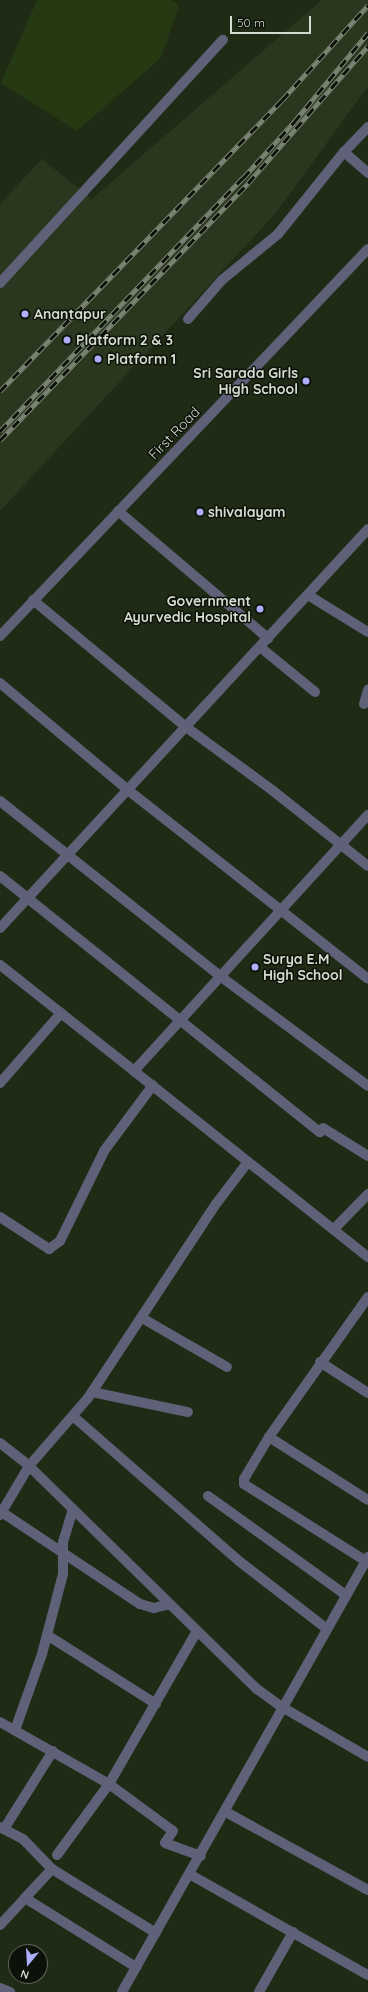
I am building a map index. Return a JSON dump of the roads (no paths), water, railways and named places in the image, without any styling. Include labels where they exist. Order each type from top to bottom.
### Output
[{"type":"street","points":[[0,283],[223,40]]},
{"type":"street","points":[[188,319],[227,276],[278,234],[344,152],[368,127]]},
{"type":"street","points":[[344,152],[368,173]]},
{"type":"street","name":"First Road","points":[[0,636],[368,249]]},
{"type":"street","points":[[118,511],[268,638]]},
{"type":"street","points":[[0,928],[368,530]]},
{"type":"street","points":[[308,595],[368,632]]},
{"type":"street","points":[[33,600],[186,727],[272,790],[368,866]]},
{"type":"street","points":[[260,647],[315,692]]},
{"type":"street","points":[[0,682],[128,790],[283,909],[368,979]]},
{"type":"street","points":[[364,704],[368,690]]},
{"type":"street","points":[[0,801],[220,976],[368,1086]]},
{"type":"street","points":[[134,1071],[178,1020],[283,909],[368,815]]},
{"type":"street","points":[[0,876],[178,1020],[321,1130],[368,1156]]},
{"type":"street","points":[[0,965],[368,1257]]},
{"type":"street","points":[[0,1083],[60,1013]]},
{"type":"street","points":[[0,1216],[49,1249],[60,1241],[104,1151],[153,1085]]},
{"type":"street","points":[[170,1604],[154,1608],[140,1604],[62,1551],[0,1512],[29,1466],[74,1417],[92,1392],[216,1204],[248,1162]]},
{"type":"street","points":[[334,1229],[368,1194]]},
{"type":"street","points":[[122,1992],[191,1875],[282,1707],[367,1559],[244,1484],[244,1479],[269,1437],[320,1362],[368,1298]]},
{"type":"street","points":[[142,1318],[227,1367]]},
{"type":"street","points":[[320,1362],[368,1393]]},
{"type":"street","points":[[92,1392],[188,1412]]},
{"type":"street","points":[[74,1417],[239,1561],[327,1629]]},
{"type":"street","points":[[269,1437],[368,1500]]},
{"type":"street","points":[[0,1444],[29,1466],[257,1690],[282,1707],[368,1757]]},
{"type":"street","points":[[208,1496],[346,1595]]},
{"type":"street","points":[[14,1730],[47,1635],[63,1574],[62,1551],[73,1509]]},
{"type":"street","points":[[57,1855],[109,1784],[197,1631]]},
{"type":"street","points":[[47,1635],[156,1704]]},
{"type":"street","points":[[0,1722],[109,1784],[173,1830],[165,1844],[201,1856]]},
{"type":"street","points":[[53,1751],[2,1828],[23,1839],[52,1869],[156,1933]]},
{"type":"street","points":[[226,1812],[368,1890]]},
{"type":"street","points":[[1,1923],[52,1869]]},
{"type":"street","points":[[191,1875],[368,1975]]},
{"type":"street","points":[[25,1898],[136,1967]]},
{"type":"street","points":[[259,1992],[293,1932]]},
{"type":"street","points":[[0,1988],[10,1992]]},
{"type":"railway","points":[[0,391],[282,100],[368,5]]},
{"type":"railway","points":[[0,431],[243,178],[294,122],[368,33]]},
{"type":"railway","points":[[0,440],[248,183],[368,46]]},
{"type":"place","name":"Anantapur","points":[[25,314]]},
{"type":"place","name":"Platform 2 & 3","points":[[67,340]]},
{"type":"place","name":"Platform 1","points":[[98,359]]},
{"type":"place","name":"Sri Sarada Girls High School","points":[[306,381]]},
{"type":"place","name":"shivalayam","points":[[200,512]]},
{"type":"place","name":"Government Ayurvedic Hospital","points":[[260,609]]},
{"type":"place","name":"Surya E.M High School","points":[[255,967]]}]
